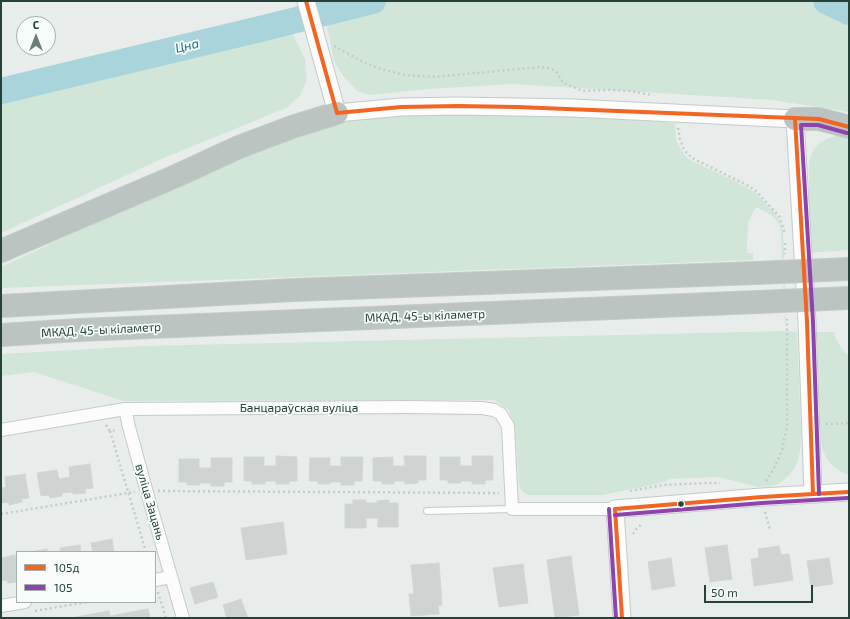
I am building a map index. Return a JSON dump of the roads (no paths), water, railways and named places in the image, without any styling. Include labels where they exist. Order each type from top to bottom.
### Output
[{"type":"highway","points":[[1,251],[176,176],[239,147],[292,127],[337,113]]},
{"type":"highway","points":[[796,119],[819,119],[849,127]]},
{"type":"highway","points":[[1,306],[294,290],[849,269]]},
{"type":"highway","name":"МКАД, 45-ы кіламетр","points":[[1,335],[79,330],[849,298]]},
{"type":"street","points":[[306,1],[337,113],[401,107],[458,106],[565,108],[796,119],[807,322],[813,494]]},
{"type":"street","name":"Банцараўская вуліца","points":[[1,430],[125,409],[407,407],[482,408],[494,410],[501,414],[508,426],[512,510]]},
{"type":"street","name":"вуліца Зацань","points":[[125,409],[129,427],[152,490],[171,577],[183,618]]},
{"type":"street","points":[[512,510],[615,509],[755,497],[849,492]]},
{"type":"street","points":[[615,509],[622,618]]},
{"type":"street","points":[[156,585],[171,577]]},
{"type":"street","points":[[1,606],[29,607]]},
{"type":"lane","points":[[427,511],[512,510]]},
{"type":"waterway","name":"Цна","points":[[1,91],[373,1]]},
{"type":"waterway","name":"Цна","points":[[826,1],[849,12]]}]
